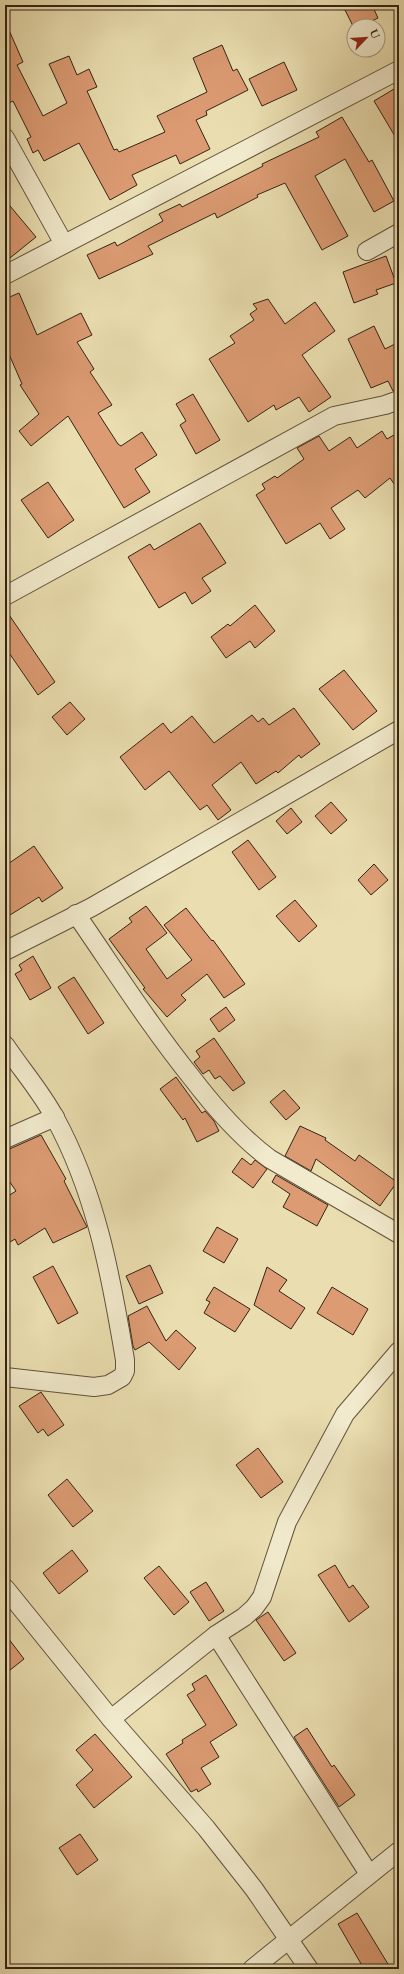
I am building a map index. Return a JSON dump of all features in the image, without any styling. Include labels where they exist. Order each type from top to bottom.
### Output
[{"type":"street","points":[[5,275],[399,70]]},
{"type":"street","points":[[5,138],[64,244]]},
{"type":"street","points":[[367,251],[399,233]]},
{"type":"street","points":[[5,596],[334,416],[385,405],[399,400]]},
{"type":"street","points":[[5,951],[92,907],[399,730]]},
{"type":"street","points":[[76,914],[165,1044],[214,1106],[252,1146],[270,1159],[399,1234]]},
{"type":"street","points":[[5,1045],[55,1117],[84,1183],[104,1246],[125,1360],[125,1371],[122,1377],[101,1386],[5,1377]]},
{"type":"street","points":[[5,1139],[55,1117]]},
{"type":"street","points":[[111,1719],[216,1635],[244,1617],[254,1608],[262,1597],[287,1522],[345,1414],[399,1351]]},
{"type":"street","points":[[5,1588],[111,1719],[206,1828],[254,1889],[309,1969]]},
{"type":"street","points":[[216,1635],[369,1874]]},
{"type":"street","points":[[252,1969],[399,1851]]},
{"type":"building","points":[[355,5],[372,5],[378,18],[349,18],[345,10]]},
{"type":"building","points":[[5,21],[23,62],[17,65],[43,116],[67,103],[49,64],[69,56],[77,75],[89,69],[97,87],[87,91],[114,150],[117,149],[119,152],[165,132],[157,116],[207,92],[193,58],[222,45],[233,71],[237,69],[248,90],[206,111],[207,115],[196,120],[210,149],[180,164],[176,155],[132,175],[137,185],[110,200],[79,143],[44,161],[38,150],[33,153],[27,139],[31,137],[13,101],[9,103],[5,95]]},
{"type":"building","points":[[284,62],[297,90],[262,106],[249,79]]},
{"type":"building","points":[[394,89],[399,97],[399,143],[374,101]]},
{"type":"building","points":[[342,117],[369,162],[372,160],[394,201],[374,212],[345,159],[315,176],[348,236],[322,250],[285,183],[257,195],[258,197],[217,218],[215,213],[148,246],[153,254],[99,279],[87,255],[115,242],[117,246],[163,221],[159,214],[180,204],[182,207],[263,166],[262,164],[319,137],[316,132]]},
{"type":"building","points":[[5,200],[36,237],[5,262]]},
{"type":"building","points":[[386,256],[396,283],[376,290],[378,294],[354,303],[343,272]]},
{"type":"building","points":[[19,293],[37,335],[81,313],[92,335],[77,342],[94,369],[90,372],[112,405],[98,413],[118,444],[121,446],[142,432],[157,455],[135,469],[150,492],[124,508],[68,416],[31,446],[19,431],[39,414],[20,385],[22,384],[5,345],[5,299]]},
{"type":"building","points":[[268,299],[285,324],[315,302],[335,331],[302,355],[331,397],[309,412],[299,397],[276,410],[274,405],[248,422],[209,359],[235,343],[230,336],[254,320],[250,314],[257,309],[253,304]]},
{"type":"building","points":[[374,326],[385,349],[399,342],[399,390],[393,391],[388,381],[371,388],[348,339]]},
{"type":"building","points":[[193,394],[220,440],[196,454],[180,425],[186,421],[176,404]]},
{"type":"building","points":[[382,431],[387,439],[399,432],[399,491],[390,478],[365,498],[358,490],[331,508],[345,529],[330,539],[320,523],[286,544],[256,495],[265,489],[262,484],[275,476],[277,478],[304,459],[297,448],[319,436],[329,451],[350,437],[357,448]]},
{"type":"building","points":[[48,482],[74,520],[48,538],[21,500]]},
{"type":"building","points":[[200,523],[226,563],[202,578],[211,591],[192,604],[185,592],[159,608],[128,557],[150,544],[154,550]]},
{"type":"building","points":[[255,605],[275,631],[255,648],[250,641],[226,658],[211,637],[228,624],[230,626]]},
{"type":"building","points":[[5,609],[55,682],[38,695],[5,647]]},
{"type":"building","points":[[344,670],[377,711],[353,730],[319,689]]},
{"type":"building","points":[[70,702],[85,719],[67,735],[52,717]]},
{"type":"building","points":[[294,708],[320,744],[301,758],[299,755],[278,773],[276,771],[256,784],[241,762],[212,785],[231,810],[218,820],[207,805],[200,810],[169,771],[145,790],[120,757],[163,723],[171,733],[192,716],[214,743],[252,715],[258,722],[263,718],[269,725]]},
{"type":"building","points":[[331,802],[347,820],[331,834],[315,816]]},
{"type":"building","points":[[291,808],[302,822],[287,834],[276,821]]},
{"type":"building","points":[[248,840],[276,877],[259,890],[232,852]]},
{"type":"building","points":[[34,846],[63,888],[42,902],[39,897],[10,915],[5,907],[5,866]]},
{"type":"building","points":[[374,864],[388,880],[371,895],[358,880]]},
{"type":"building","points":[[295,900],[317,926],[299,942],[276,916]]},
{"type":"building","points":[[146,906],[167,933],[146,949],[167,979],[192,960],[164,925],[186,908],[212,941],[213,940],[245,984],[224,998],[207,974],[181,995],[186,1000],[167,1017],[143,989],[145,988],[109,939],[132,922],[129,918]]},
{"type":"building","points":[[33,956],[51,988],[30,1000],[15,974],[22,970],[19,965]]},
{"type":"building","points":[[74,977],[104,1023],[88,1034],[58,987]]},
{"type":"building","points":[[226,1007],[235,1020],[219,1032],[210,1019]]},
{"type":"building","points":[[214,1038],[245,1083],[233,1091],[220,1076],[215,1079],[209,1070],[203,1074],[194,1062],[200,1057],[196,1051]]},
{"type":"building","points":[[176,1077],[202,1113],[205,1111],[214,1121],[219,1131],[197,1142],[185,1118],[183,1120],[160,1089]]},
{"type":"building","points":[[284,1090],[300,1108],[286,1120],[270,1102]]},
{"type":"building","points":[[300,1126],[326,1138],[325,1140],[355,1161],[359,1155],[397,1182],[380,1206],[316,1159],[311,1171],[285,1156]]},
{"type":"building","points":[[41,1135],[66,1179],[64,1181],[87,1227],[53,1243],[45,1228],[18,1245],[15,1239],[5,1245],[5,1198],[16,1191],[5,1175],[5,1151]]},
{"type":"building","points":[[242,1158],[251,1165],[255,1160],[267,1169],[253,1188],[232,1172]]},
{"type":"building","points":[[276,1175],[328,1205],[317,1226],[283,1207],[290,1194],[272,1182]]},
{"type":"building","points":[[217,1227],[238,1239],[224,1263],[203,1251]]},
{"type":"building","points":[[150,1265],[163,1293],[139,1304],[126,1276]]},
{"type":"building","points":[[53,1266],[78,1313],[58,1324],[33,1277]]},
{"type":"building","points":[[267,1267],[287,1280],[279,1291],[305,1308],[291,1329],[254,1305]]},
{"type":"building","points":[[214,1287],[250,1309],[235,1332],[204,1313],[210,1302],[206,1300]]},
{"type":"building","points":[[332,1287],[368,1309],[353,1335],[317,1313]]},
{"type":"building","points":[[147,1306],[166,1341],[176,1330],[196,1348],[179,1370],[149,1342],[135,1350],[133,1346],[128,1316]]},
{"type":"building","points":[[41,1392],[64,1425],[48,1436],[43,1429],[38,1433],[19,1406]]},
{"type":"building","points":[[258,1448],[283,1482],[261,1498],[236,1465]]},
{"type":"building","points":[[67,1479],[93,1511],[73,1527],[48,1495]]},
{"type":"building","points":[[72,1550],[88,1571],[59,1594],[43,1573]]},
{"type":"building","points":[[335,1565],[349,1588],[353,1585],[369,1607],[349,1622],[318,1575]]},
{"type":"building","points":[[159,1566],[189,1602],[174,1615],[144,1578]]},
{"type":"building","points":[[206,1582],[224,1611],[209,1621],[190,1592]]},
{"type":"building","points":[[268,1612],[296,1653],[284,1661],[256,1620]]},
{"type":"building","points":[[5,1634],[24,1659],[5,1674]]},
{"type":"building","points":[[206,1675],[237,1725],[210,1742],[219,1757],[201,1768],[211,1784],[198,1792],[197,1789],[191,1792],[166,1754],[183,1743],[182,1740],[206,1725],[187,1695],[195,1690],[192,1684]]},
{"type":"building","points":[[307,1728],[332,1767],[334,1765],[355,1795],[339,1807],[294,1737]]},
{"type":"building","points":[[95,1734],[132,1777],[94,1808],[76,1785],[93,1770],[76,1750]]},
{"type":"building","points":[[80,1834],[98,1860],[77,1875],[59,1848]]},
{"type":"building","points":[[357,1913],[391,1969],[364,1969],[338,1924]]}]
